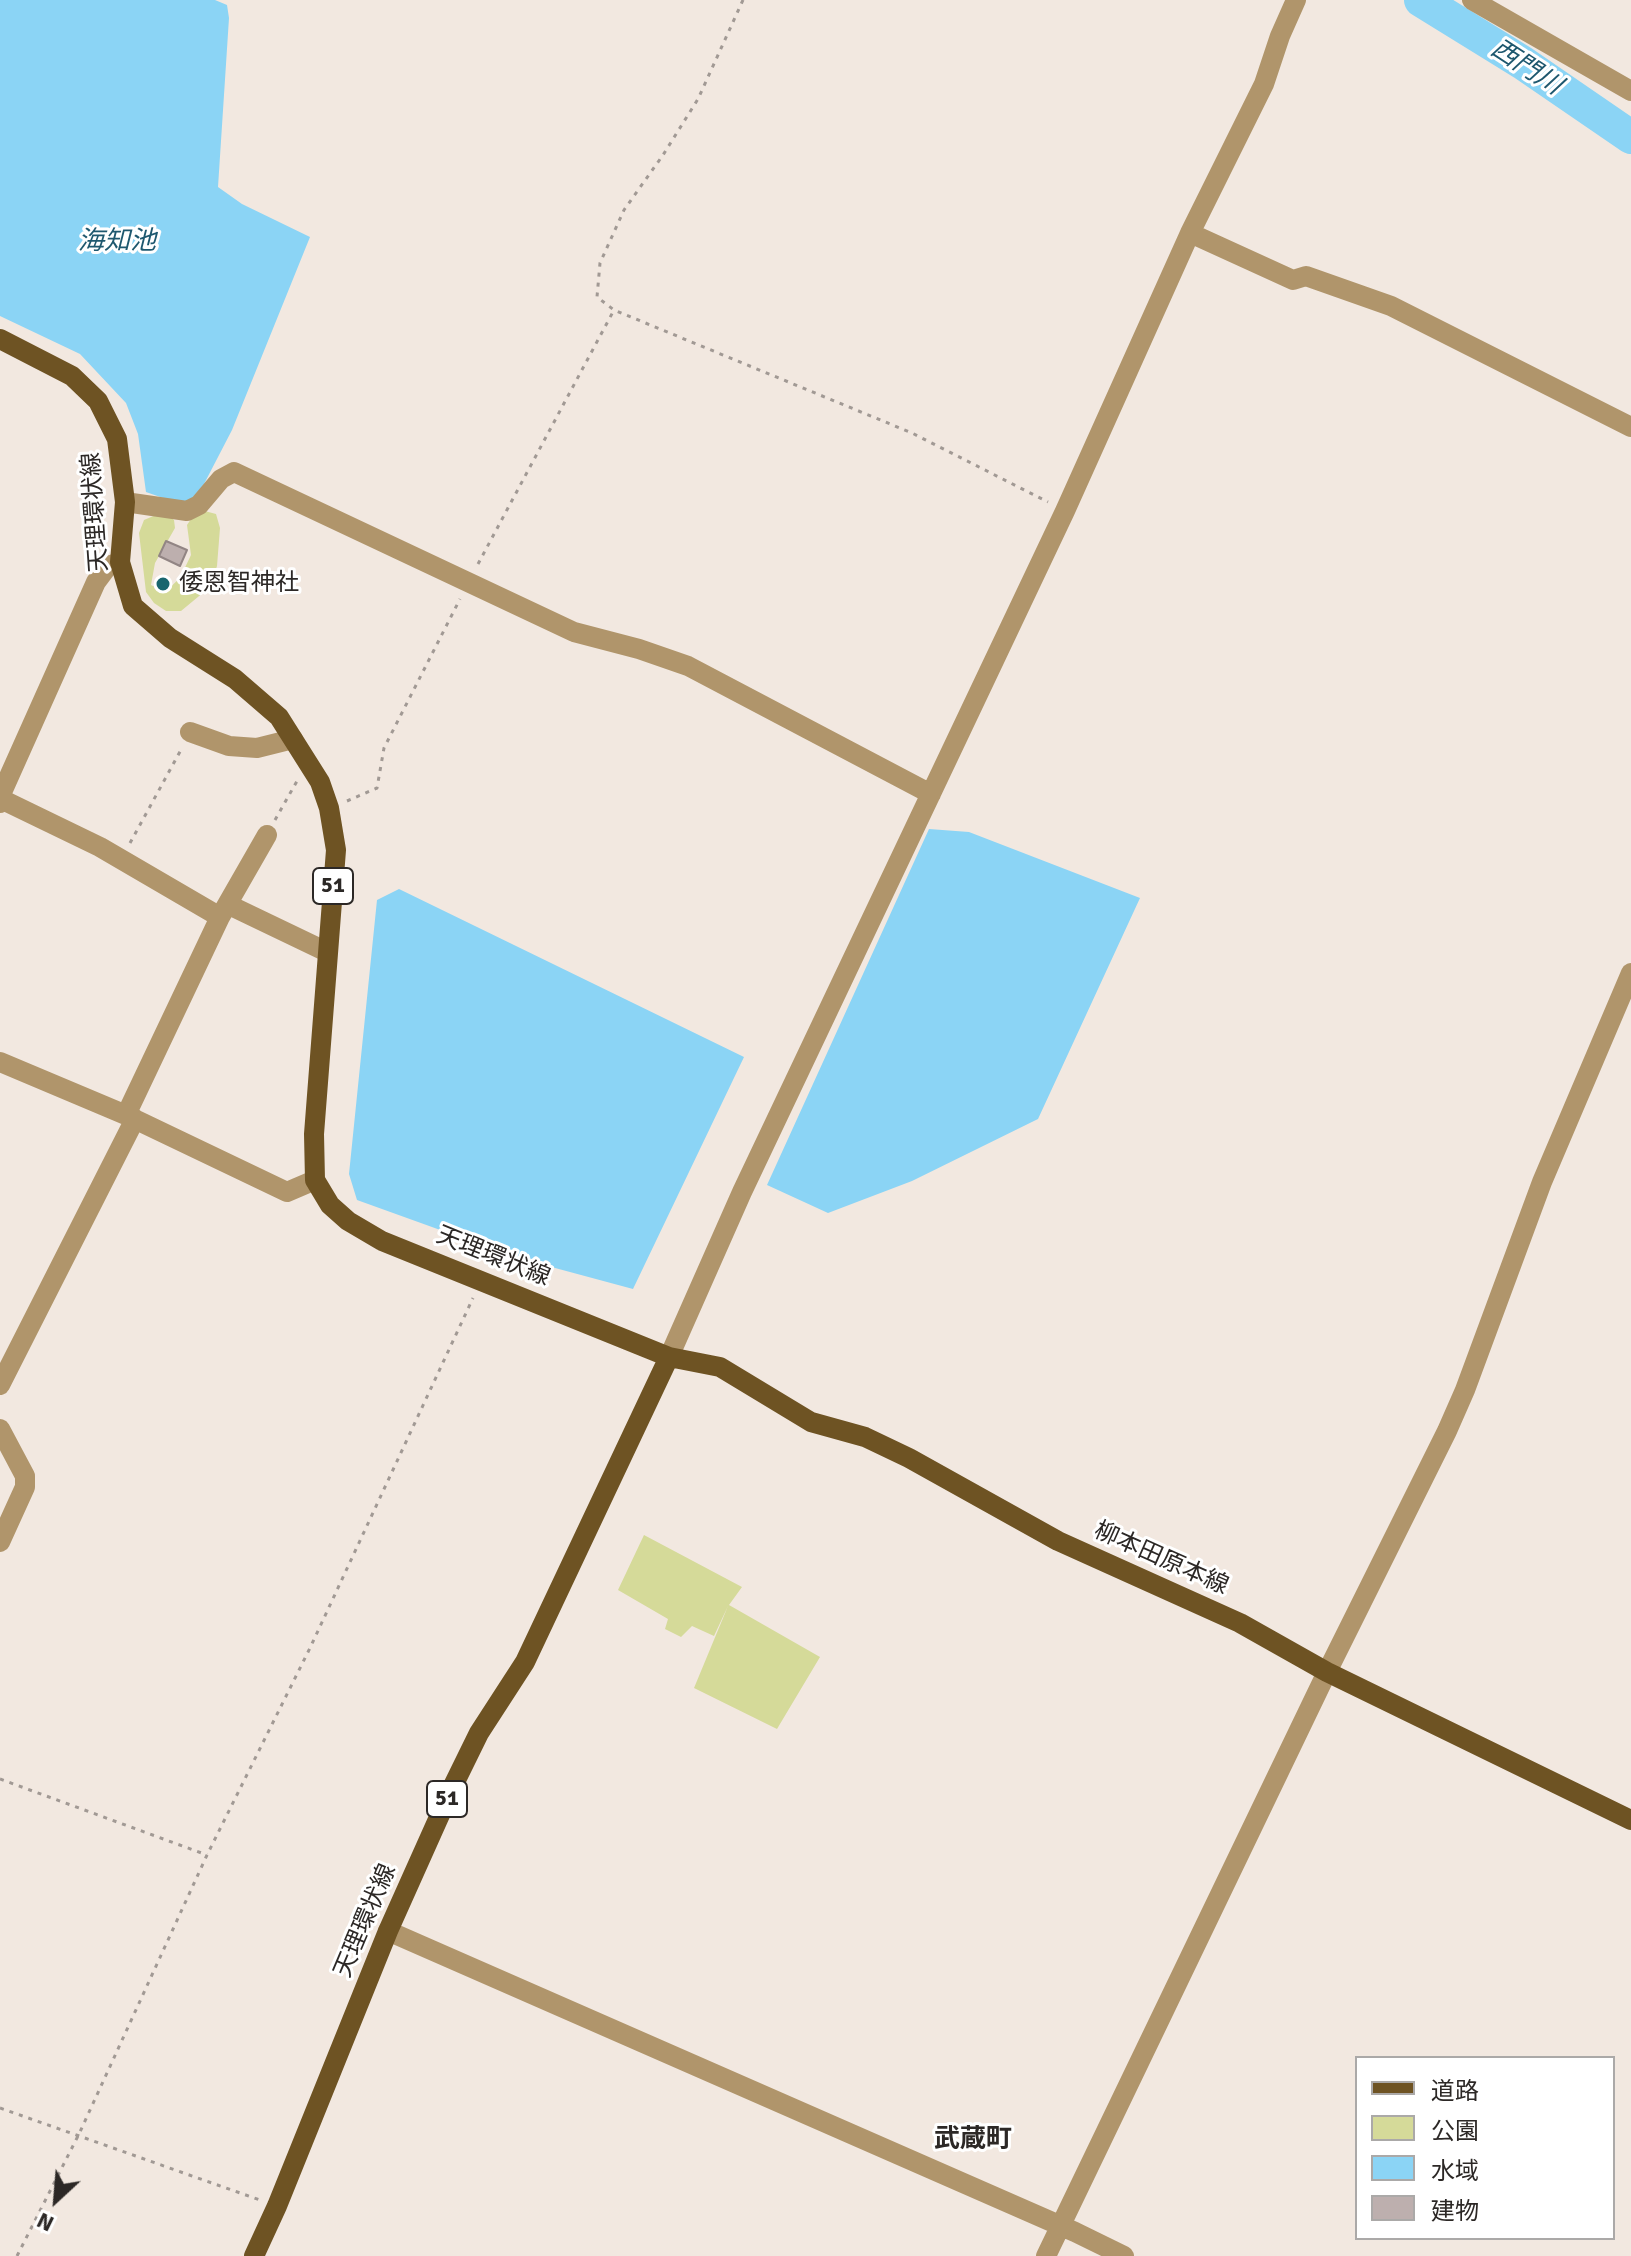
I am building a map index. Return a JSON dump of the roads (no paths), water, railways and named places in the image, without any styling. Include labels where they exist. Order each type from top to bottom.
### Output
[{"type":"main road","name":"天理環状線","points":[[0,339],[72,376],[98,401],[117,439],[125,502],[120,562],[133,606],[170,638],[235,679],[279,717],[320,782],[329,808],[336,850],[314,1134],[315,1180],[330,1205],[348,1221],[382,1241],[669,1357],[525,1662],[479,1733],[452,1788],[388,1931],[254,2256]]},
{"type":"main road","name":"柳本田原本線","points":[[669,1357],[720,1367],[811,1422],[865,1437],[909,1458],[1058,1541],[1240,1623],[1327,1672],[1631,1820]]},
{"type":"street","points":[[669,1357],[742,1192],[1065,511],[1190,233],[1264,84],[1296,0]]},
{"type":"street","points":[[1472,0],[1631,91]]},
{"type":"street","points":[[1190,233],[1293,280],[1306,276],[1391,306],[1631,427]]},
{"type":"street","points":[[125,502],[187,511],[199,505],[221,479],[234,472],[574,632],[688,666],[931,794]]},
{"type":"street","points":[[120,562],[108,566],[96,582],[0,801],[100,847],[121,861],[225,911],[327,952]]},
{"type":"street","points":[[190,732],[229,746],[257,748],[293,739]]},
{"type":"street","points":[[0,1385],[130,1117],[225,911],[267,835]]},
{"type":"street","points":[[1046,2256],[1465,1390],[1542,1182],[1631,973]]},
{"type":"street","points":[[0,1062],[130,1117],[287,1192],[315,1180]]},
{"type":"street","points":[[0,1429],[25,1476],[25,1487],[0,1542]]},
{"type":"street","points":[[388,1931],[1124,2256]]},
{"type":"water","name":"海知池","points":[[0,0],[215,0],[227,5],[229,18],[218,187],[242,204],[310,237],[232,430],[204,484],[186,506],[146,492],[138,434],[126,403],[80,354],[0,316]]},
{"type":"water","points":[[929,829],[969,832],[1140,898],[1038,1119],[912,1181],[828,1213],[767,1185]]},
{"type":"water","points":[[399,889],[744,1057],[633,1289],[518,1258],[357,1200],[349,1174],[377,900]]},
{"type":"waterway","name":"西門川","points":[[1421,0],[1523,63],[1631,137]]},
{"type":"place","name":"倭恩智神社","points":[[163,584]]},
{"type":"district","name":"武蔵町","points":[[973,2140]]}]
